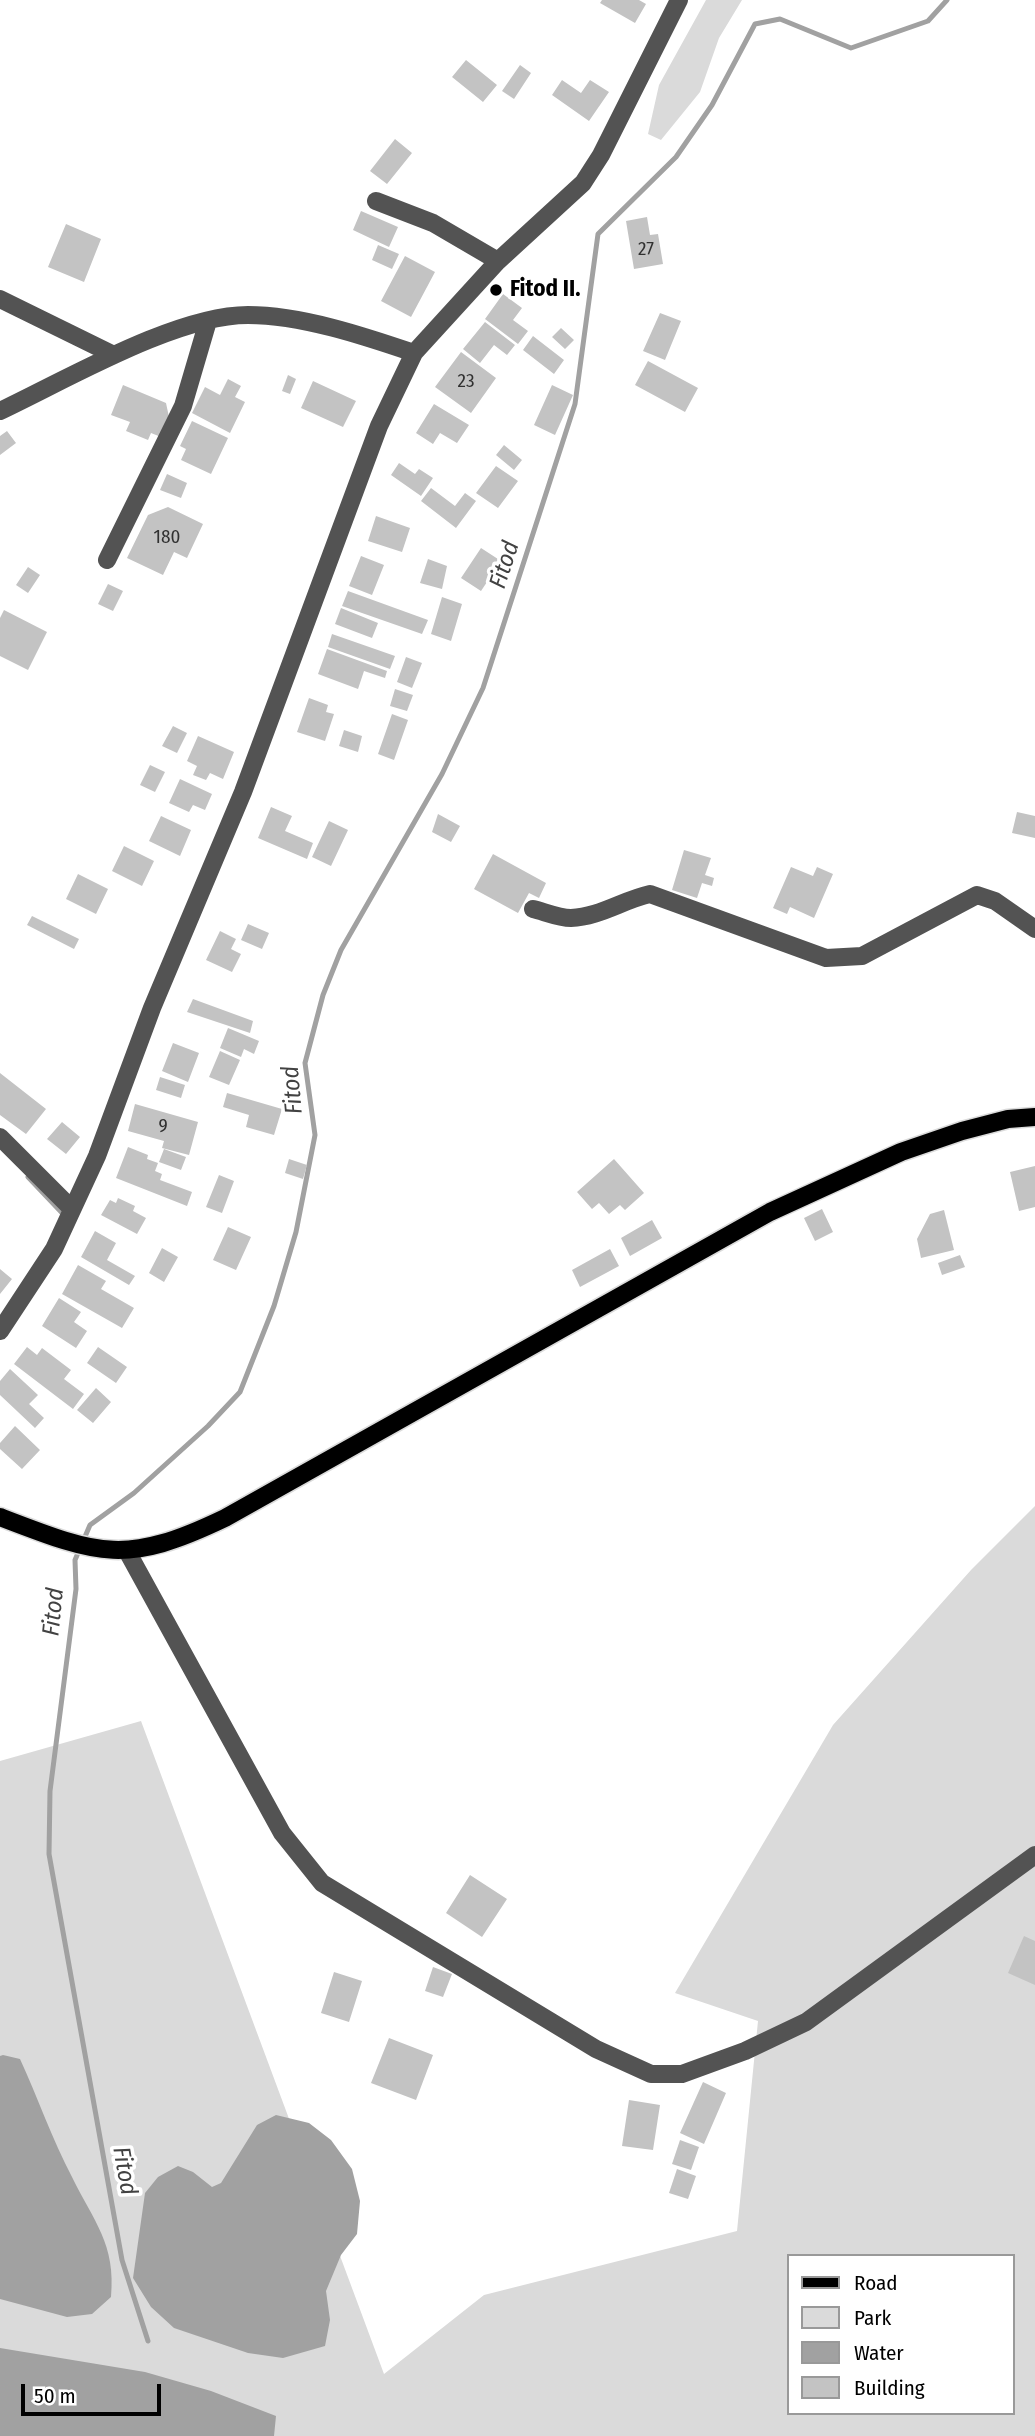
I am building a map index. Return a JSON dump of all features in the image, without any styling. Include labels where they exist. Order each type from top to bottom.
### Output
[{"type":"main road","points":[[0,1517],[80,1546],[127,1551],[150,1549],[184,1538],[225,1518],[770,1212],[901,1152],[985,1125],[1035,1117]]},
{"type":"street","points":[[0,1331],[54,1249],[97,1156],[152,1008],[243,792],[379,426],[414,353],[498,261],[583,183],[601,155],[678,0]]},
{"type":"street","points":[[376,201],[433,223],[498,261]]},
{"type":"street","points":[[0,299],[114,355]]},
{"type":"street","points":[[0,411],[114,355],[208,321],[245,315],[272,316],[368,337],[414,353]]},
{"type":"street","points":[[107,560],[183,406],[208,321]]},
{"type":"street","points":[[533,909],[569,918],[594,915],[628,899],[650,894],[826,958],[862,956],[977,895],[995,901],[1035,929]]},
{"type":"street","points":[[0,1137],[72,1209]]},
{"type":"street","points":[[127,1551],[282,1833],[322,1883],[596,2049],[651,2074],[682,2074],[745,2051],[806,2022],[1035,1856]]},
{"type":"green space","points":[[706,0],[742,0],[719,38],[700,92],[661,140],[648,134],[659,85]]},
{"type":"green space","points":[[1035,1506],[1035,2436],[0,2436],[0,1761],[141,1721],[384,2374],[484,2295],[737,2231],[758,2021],[675,1993],[833,1725],[971,1570]]},
{"type":"water","points":[[0,2056],[20,2059],[58,2148],[107,2248],[112,2278],[111,2297],[92,2314],[67,2317],[0,2299]]},
{"type":"water","points":[[276,2115],[309,2123],[331,2140],[352,2169],[360,2201],[357,2234],[341,2255],[326,2291],[330,2320],[325,2346],[283,2358],[248,2353],[174,2328],[151,2307],[133,2278],[145,2193],[158,2177],[178,2166],[193,2172],[212,2187],[221,2183],[257,2125]]},
{"type":"water","points":[[0,2348],[145,2372],[211,2391],[276,2416],[274,2436],[0,2436]]},
{"type":"building","points":[[602,0],[639,0],[646,4],[635,23],[600,3]]},
{"type":"building","points":[[466,60],[497,85],[483,102],[452,77]]},
{"type":"building","points":[[520,65],[531,73],[514,99],[502,91]]},
{"type":"building","points":[[562,80],[581,93],[590,80],[609,92],[589,121],[552,95]]},
{"type":"building","points":[[395,139],[412,153],[387,184],[370,171]]},
{"type":"building","points":[[361,211],[398,227],[389,247],[353,230]]},
{"type":"building","points":[[647,217],[650,235],[658,234],[663,264],[634,269],[626,221]]},
{"type":"building","points":[[66,224],[101,239],[84,282],[48,267]]},
{"type":"building","points":[[378,245],[399,254],[392,269],[372,260]]},
{"type":"building","points":[[405,256],[435,272],[411,317],[381,301]]},
{"type":"building","points":[[503,294],[522,308],[513,320],[528,331],[518,344],[485,319]]},
{"type":"building","points":[[660,313],[681,321],[665,360],[643,351]]},
{"type":"building","points":[[485,322],[515,345],[507,355],[494,345],[480,363],[463,349]]},
{"type":"building","points":[[561,328],[574,340],[565,349],[552,337]]},
{"type":"building","points":[[533,336],[564,360],[554,374],[523,350]]},
{"type":"building","points":[[461,352],[496,378],[471,413],[435,387]]},
{"type":"building","points":[[648,361],[698,388],[685,412],[635,385]]},
{"type":"building","points":[[288,375],[296,379],[290,394],[282,391]]},
{"type":"building","points":[[228,379],[241,386],[235,397],[245,402],[230,433],[192,413],[205,387],[220,395]]},
{"type":"building","points":[[313,381],[356,401],[343,427],[301,408]]},
{"type":"building","points":[[123,385],[166,403],[169,417],[161,437],[151,433],[148,440],[126,431],[130,422],[111,415]]},
{"type":"building","points":[[552,385],[573,395],[555,435],[534,425]]},
{"type":"building","points":[[434,404],[469,425],[457,443],[440,433],[433,444],[416,433]]},
{"type":"building","points":[[192,421],[228,438],[211,474],[181,460],[186,449],[180,446]]},
{"type":"building","points":[[7,431],[16,443],[0,455],[0,436]]},
{"type":"building","points":[[504,445],[522,460],[514,470],[496,455]]},
{"type":"building","points":[[399,463],[415,474],[419,469],[433,478],[421,496],[391,475]]},
{"type":"building","points":[[496,466],[518,481],[498,508],[476,493]]},
{"type":"building","points":[[167,474],[187,483],[181,498],[160,490]]},
{"type":"building","points":[[431,488],[455,506],[465,493],[476,501],[456,528],[421,501]]},
{"type":"building","points":[[168,507],[203,524],[187,558],[174,552],[163,575],[127,558],[148,515]]},
{"type":"building","points":[[376,516],[410,528],[402,552],[368,541]]},
{"type":"building","points":[[481,548],[501,561],[481,591],[461,578]]},
{"type":"building","points":[[361,556],[384,565],[372,595],[349,586]]},
{"type":"building","points":[[428,559],[447,566],[442,589],[420,583]]},
{"type":"building","points":[[28,567],[40,575],[28,593],[16,585]]},
{"type":"building","points":[[108,584],[123,591],[113,611],[98,604]]},
{"type":"building","points":[[348,591],[428,620],[422,634],[342,606]]},
{"type":"building","points":[[442,597],[462,604],[451,641],[431,634]]},
{"type":"building","points":[[341,608],[378,623],[372,638],[335,624]]},
{"type":"building","points":[[4,610],[47,632],[28,670],[0,656],[0,618]]},
{"type":"building","points":[[332,634],[395,656],[390,669],[328,647]]},
{"type":"building","points":[[327,649],[387,671],[385,678],[364,671],[358,689],[318,674]]},
{"type":"building","points":[[406,657],[422,663],[412,688],[397,682]]},
{"type":"building","points":[[395,689],[413,695],[407,711],[390,706]]},
{"type":"building","points":[[309,698],[328,705],[326,712],[334,714],[325,741],[297,732]]},
{"type":"building","points":[[392,714],[408,720],[394,760],[378,754]]},
{"type":"building","points":[[173,726],[187,733],[177,753],[162,746]]},
{"type":"building","points":[[344,730],[362,736],[358,752],[339,746]]},
{"type":"building","points":[[198,736],[234,752],[223,779],[210,773],[206,780],[193,775],[197,766],[187,761]]},
{"type":"building","points":[[150,765],[165,772],[155,792],[140,785]]},
{"type":"building","points":[[180,779],[212,794],[205,810],[193,805],[189,812],[169,803]]},
{"type":"building","points":[[271,807],[292,816],[285,831],[313,843],[307,859],[258,838]]},
{"type":"building","points":[[1017,812],[1035,816],[1035,838],[1012,833]]},
{"type":"building","points":[[438,814],[460,826],[451,842],[432,832]]},
{"type":"building","points":[[161,816],[191,830],[180,856],[149,841]]},
{"type":"building","points":[[329,821],[348,830],[331,866],[312,857]]},
{"type":"building","points":[[124,846],[154,861],[142,886],[112,871]]},
{"type":"building","points":[[684,850],[711,858],[705,875],[714,878],[712,886],[702,883],[697,898],[672,890]]},
{"type":"building","points":[[493,854],[546,883],[539,898],[529,893],[518,913],[474,889]]},
{"type":"building","points":[[791,867],[813,876],[817,867],[833,874],[814,918],[790,907],[787,914],[773,908]]},
{"type":"building","points":[[78,874],[108,889],[96,914],[66,899]]},
{"type":"building","points":[[32,916],[79,939],[74,949],[27,925]]},
{"type":"building","points":[[248,924],[269,933],[262,949],[241,940]]},
{"type":"building","points":[[220,931],[236,939],[231,949],[241,954],[232,972],[206,960]]},
{"type":"building","points":[[193,999],[253,1021],[250,1033],[187,1012]]},
{"type":"building","points":[[228,1028],[259,1041],[254,1054],[244,1049],[241,1057],[220,1048]]},
{"type":"building","points":[[173,1043],[199,1053],[188,1082],[162,1071]]},
{"type":"building","points":[[220,1051],[240,1060],[229,1085],[209,1077]]},
{"type":"building","points":[[0,1073],[46,1109],[26,1134],[0,1115]]},
{"type":"building","points":[[160,1077],[185,1085],[181,1098],[156,1090]]},
{"type":"building","points":[[227,1093],[282,1109],[274,1135],[246,1127],[249,1115],[223,1107]]},
{"type":"building","points":[[135,1104],[198,1122],[189,1155],[162,1148],[164,1141],[128,1131]]},
{"type":"building","points":[[62,1122],[80,1137],[66,1154],[47,1139]]},
{"type":"building","points":[[128,1147],[148,1155],[147,1159],[158,1163],[155,1171],[162,1174],[160,1180],[192,1192],[187,1206],[116,1178]]},
{"type":"building","points":[[164,1149],[186,1157],[181,1170],[159,1162]]},
{"type":"building","points":[[289,1159],[307,1165],[303,1179],[285,1173]]},
{"type":"building","points":[[614,1159],[644,1193],[625,1210],[620,1205],[609,1214],[599,1203],[592,1209],[577,1192]]},
{"type":"building","points":[[1035,1166],[1035,1207],[1019,1211],[1010,1172]]},
{"type":"building","points":[[219,1175],[234,1181],[222,1213],[206,1207]]},
{"type":"building","points":[[118,1198],[135,1206],[133,1211],[146,1218],[137,1234],[101,1215],[110,1200],[116,1203]]},
{"type":"building","points":[[822,1209],[833,1232],[815,1241],[804,1218]]},
{"type":"building","points":[[944,1210],[954,1250],[921,1258],[917,1239],[930,1214]]},
{"type":"building","points":[[652,1220],[662,1238],[630,1256],[621,1238]]},
{"type":"building","points":[[228,1227],[251,1237],[236,1270],[213,1260]]},
{"type":"building","points":[[95,1231],[116,1243],[107,1260],[135,1276],[129,1285],[81,1257]]},
{"type":"building","points":[[162,1248],[178,1257],[164,1282],[149,1273]]},
{"type":"building","points":[[610,1249],[619,1266],[580,1287],[572,1270]]},
{"type":"building","points":[[960,1255],[965,1267],[942,1275],[938,1263]]},
{"type":"building","points":[[78,1265],[106,1281],[101,1289],[134,1308],[122,1328],[62,1294]]},
{"type":"building","points":[[0,1269],[12,1279],[0,1294]]},
{"type":"building","points":[[59,1298],[81,1312],[74,1322],[87,1331],[76,1348],[42,1326]]},
{"type":"building","points":[[27,1347],[37,1355],[42,1348],[71,1370],[64,1379],[84,1394],[73,1409],[14,1364]]},
{"type":"building","points":[[98,1347],[127,1367],[116,1383],[87,1363]]},
{"type":"building","points":[[10,1369],[38,1395],[29,1404],[44,1418],[35,1428],[0,1395],[0,1381]]},
{"type":"building","points":[[96,1388],[111,1402],[93,1423],[77,1410]]},
{"type":"building","points":[[15,1426],[40,1450],[22,1469],[0,1449],[0,1443]]},
{"type":"building","points":[[470,1875],[507,1899],[482,1937],[446,1913]]},
{"type":"building","points":[[1024,1936],[1035,1941],[1035,1985],[1008,1973]]},
{"type":"building","points":[[433,1967],[452,1974],[443,1997],[425,1991]]},
{"type":"building","points":[[334,1972],[362,1981],[349,2022],[321,2013]]},
{"type":"building","points":[[389,2038],[433,2055],[416,2100],[371,2083]]},
{"type":"building","points":[[703,2082],[726,2093],[704,2144],[680,2133]]},
{"type":"building","points":[[629,2100],[660,2105],[653,2150],[622,2146]]},
{"type":"building","points":[[680,2140],[699,2147],[691,2170],[672,2164]]},
{"type":"building","points":[[677,2169],[696,2176],[688,2199],[669,2193]]},
{"type":"waterway","name":"Fitod","points":[[148,2341],[122,2260],[49,1854],[50,1791],[76,1589],[75,1560],[90,1525],[134,1493],[208,1426],[240,1392],[274,1306],[296,1232],[315,1135],[305,1063],[323,995],[341,950],[442,774],[483,688],[575,404],[598,234],[676,157],[712,105],[755,24],[780,19],[851,48],[928,21],[947,0]]},
{"type":"waterway","points":[[28,1177],[65,1216]]},
{"type":"place","name":"Fitod II.","points":[[496,290]]}]
